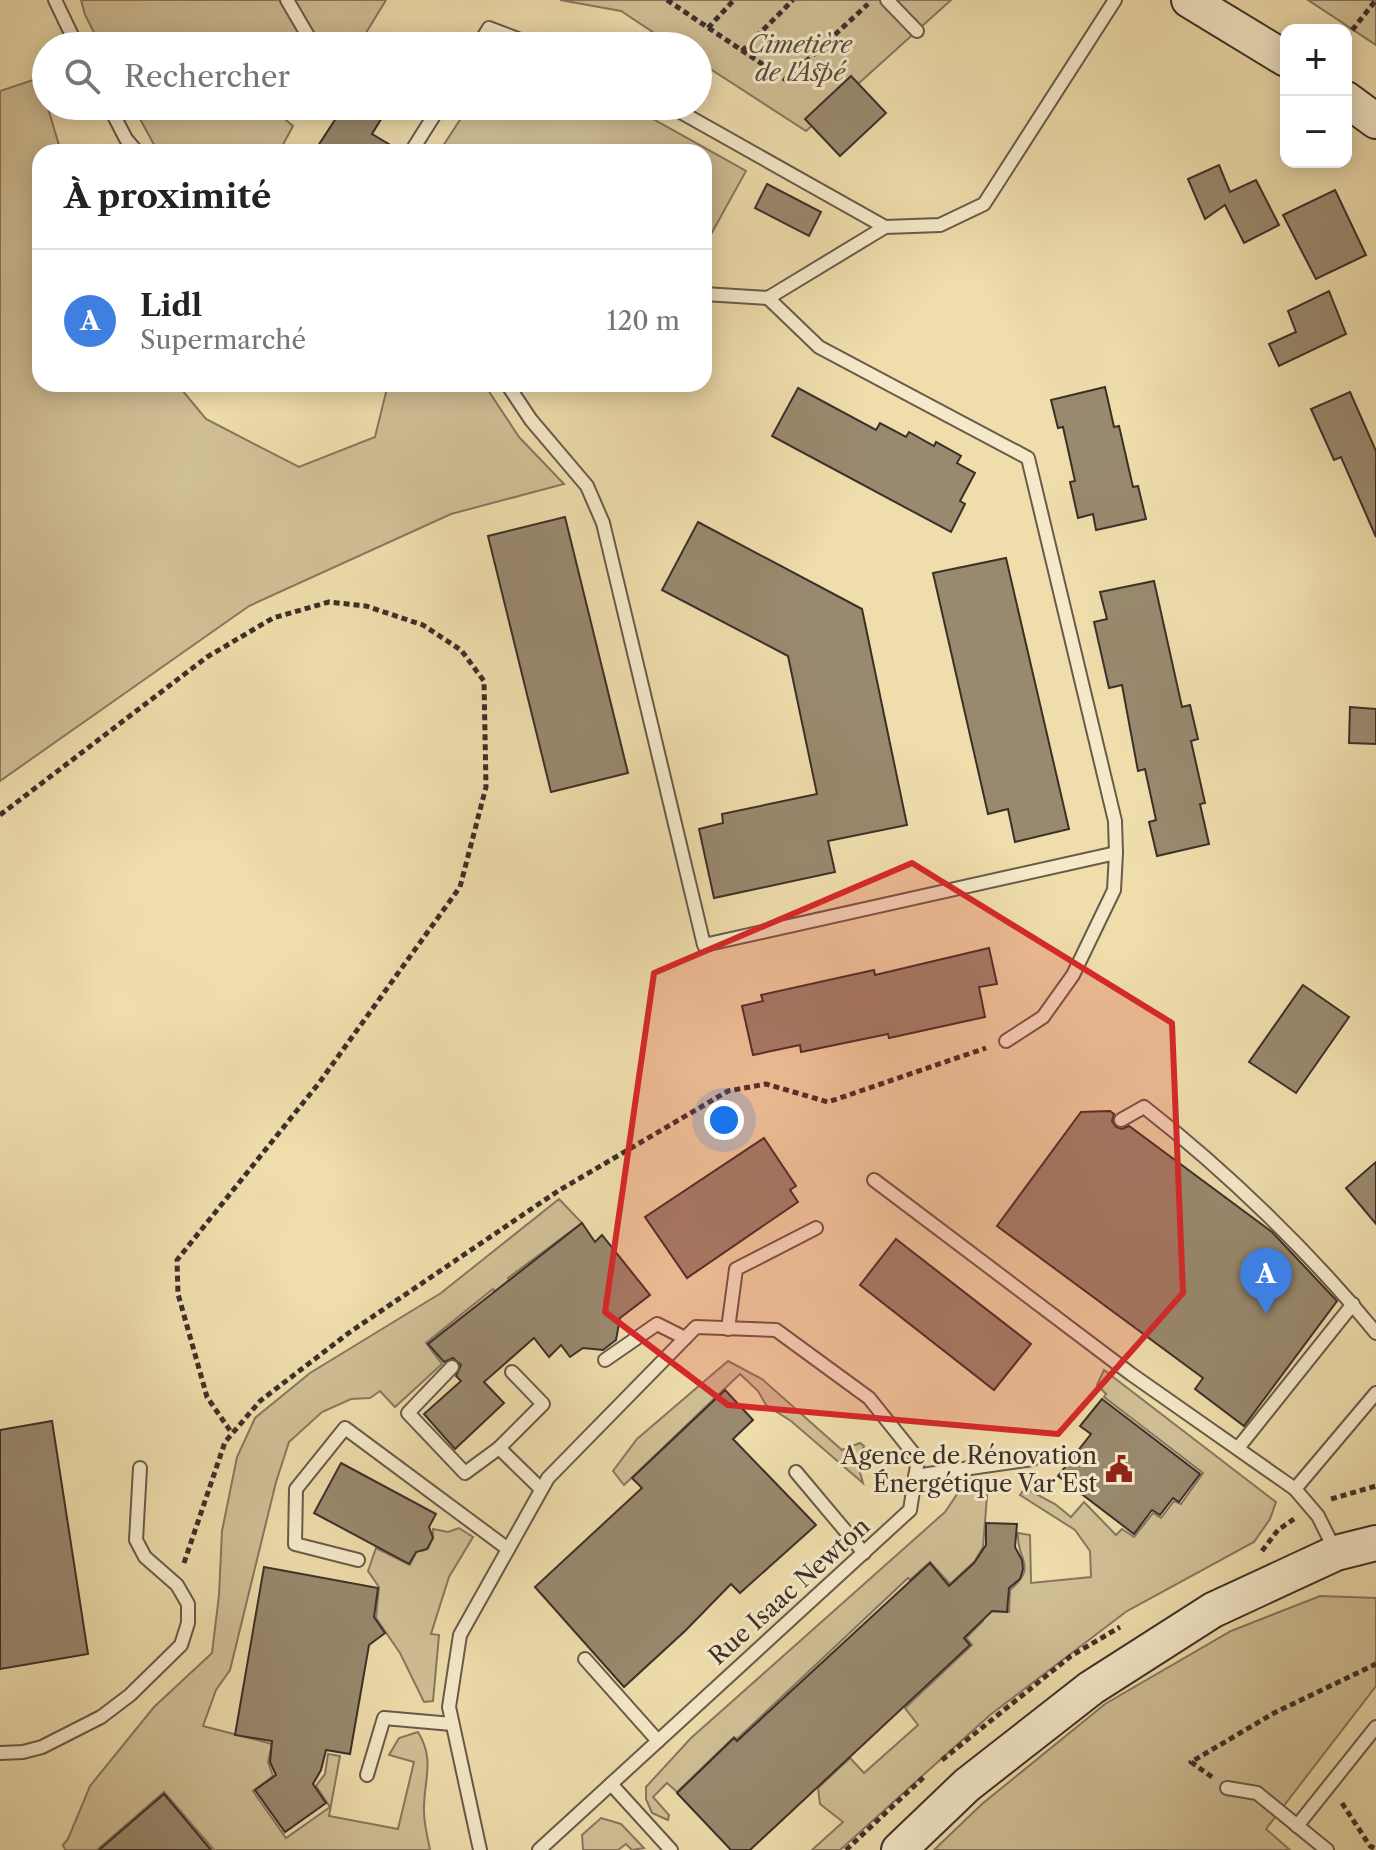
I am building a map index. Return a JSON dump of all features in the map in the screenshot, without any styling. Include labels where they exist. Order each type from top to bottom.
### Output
[{"type":"main road","points":[[1189,0],[1280,55]]},
{"type":"main road","points":[[1352,103],[1376,121]]},
{"type":"main road","points":[[899,1850],[967,1785],[1091,1688],[1213,1610],[1336,1553],[1376,1543]]},
{"type":"main road","points":[[1272,1584],[1376,1564]]},
{"type":"lane","points":[[55,0],[70,32]]},
{"type":"lane","points":[[287,0],[306,32]]},
{"type":"lane","points":[[887,0],[917,31]]},
{"type":"lane","points":[[712,294],[768,298],[885,227],[940,225],[984,204],[1115,0]]},
{"type":"lane","points":[[116,120],[130,144]]},
{"type":"lane","points":[[416,144],[431,120]]},
{"type":"lane","points":[[695,120],[885,227]]},
{"type":"lane","points":[[768,298],[819,347],[1028,458],[1115,821],[1116,853],[1114,890],[1073,975],[1043,1017],[1006,1041]]},
{"type":"lane","points":[[512,392],[531,420],[587,486],[603,523],[704,945],[1116,853]]},
{"type":"lane","points":[[1121,1120],[1144,1107],[1197,1148],[1353,1304],[1376,1333]]},
{"type":"lane","points":[[874,1180],[1131,1374],[1295,1489],[1318,1516],[1336,1553]]},
{"type":"lane","points":[[728,1329],[736,1269],[816,1228]]},
{"type":"lane","points":[[1238,1448],[1353,1304]]},
{"type":"lane","points":[[605,1360],[657,1324],[685,1338]]},
{"type":"lane","points":[[480,1850],[449,1707],[460,1635],[548,1478],[696,1327],[776,1330],[869,1398],[918,1459],[915,1476],[1033,1459]]},
{"type":"lane","points":[[452,1367],[408,1413],[465,1473],[499,1448],[543,1404],[512,1372]]},
{"type":"lane","points":[[1295,1489],[1376,1393]]},
{"type":"lane","points":[[358,1560],[295,1544],[296,1489],[345,1428],[508,1549]]},
{"type":"lane","points":[[499,1448],[541,1489]]},
{"type":"lane","points":[[0,1753],[42,1747],[101,1717],[130,1695],[181,1645],[188,1623],[188,1604],[177,1585],[145,1557],[136,1540],[140,1468]]},
{"type":"lane","points":[[796,1472],[864,1553]]},
{"type":"lane","name":"Rue Isaac Newton","points":[[539,1850],[910,1510],[915,1476]]},
{"type":"lane","points":[[585,1659],[658,1741]]},
{"type":"lane","points":[[367,1775],[384,1718],[452,1724]]},
{"type":"lane","points":[[1297,1826],[1376,1727]]},
{"type":"lane","points":[[611,1784],[671,1850]]},
{"type":"lane","points":[[1227,1788],[1257,1793],[1327,1850]]},
{"type":"path","points":[[667,0],[786,80],[872,0]]},
{"type":"path","points":[[708,28],[734,0]]},
{"type":"path","points":[[742,51],[793,0]]},
{"type":"path","points":[[1352,30],[1376,0]]},
{"type":"path","points":[[0,815],[207,657],[273,618],[329,602],[366,606],[423,625],[461,650],[484,681],[486,787],[460,887],[319,1083],[177,1260],[178,1294],[207,1397],[231,1432]]},
{"type":"path","points":[[177,1585],[225,1442],[260,1401],[350,1332],[558,1191],[728,1091],[766,1084],[828,1102],[1006,1041]]},
{"type":"path","points":[[1338,1495],[1376,1486]]},
{"type":"path","points":[[1227,1788],[1191,1762],[1274,1713],[1376,1664]]},
{"type":"path","points":[[1326,1790],[1344,1805],[1370,1846],[1376,1849]]},
{"type":"highlighted area","points":[[912,863],[1172,1023],[1183,1293],[1058,1434],[728,1405],[605,1312],[654,973]]},
{"type":"green space","points":[[81,0],[386,0],[367,32],[94,32]]},
{"type":"green space","name":"Cimetière de l'Aspé","points":[[560,0],[951,0],[806,131],[712,70],[712,32],[653,32],[621,11]]},
{"type":"green space","points":[[1308,0],[1376,0],[1376,45],[1352,29],[1352,24],[1344,24]]},
{"type":"green space","points":[[32,80],[32,120],[51,120],[59,144],[32,144],[32,392],[184,392],[206,419],[299,467],[375,437],[386,392],[489,392],[519,437],[564,484],[451,514],[249,606],[0,781],[0,91]]},
{"type":"green space","points":[[141,120],[286,120],[293,126],[283,144],[154,144]]},
{"type":"green space","points":[[460,120],[655,120],[698,144],[444,144]]},
{"type":"green space","points":[[712,152],[746,171],[712,233]]},
{"type":"green space","points":[[559,1199],[582,1223],[508,1278],[537,1315],[520,1327],[493,1289],[426,1343],[442,1364],[395,1407],[380,1391],[370,1398],[351,1399],[322,1412],[289,1442],[276,1482],[230,1670],[216,1690],[203,1726],[272,1744],[268,1762],[273,1776],[253,1791],[286,1838],[330,1807],[316,1786],[325,1774],[328,1754],[340,1756],[329,1816],[398,1829],[414,1762],[389,1755],[399,1738],[418,1732],[428,1762],[424,1812],[430,1850],[214,1850],[164,1792],[97,1850],[65,1850],[63,1845],[90,1786],[154,1707],[212,1653],[222,1531],[237,1457],[255,1418],[310,1373],[441,1293]]},
{"type":"green space","points":[[728,1361],[762,1379],[842,1450],[860,1443],[864,1446],[857,1462],[863,1483],[791,1421],[766,1405],[758,1391],[740,1374],[624,1485],[613,1471],[637,1439]]},
{"type":"green space","points":[[1104,1370],[1276,1502],[1270,1519],[1254,1542],[1127,1611],[990,1715],[840,1850],[812,1850],[843,1822],[820,1804],[818,1788],[850,1758],[864,1773],[918,1725],[905,1708],[972,1645],[966,1638],[983,1621],[964,1600],[986,1611],[1009,1612],[1010,1590],[1019,1582],[1025,1568],[1018,1533],[1030,1535],[1031,1583],[1091,1577],[1090,1551],[1075,1530],[1020,1495],[1025,1488],[1055,1504],[1071,1517],[1084,1502],[1116,1535],[1122,1529],[1134,1537],[1153,1513],[1161,1518],[1174,1501],[1181,1504],[1203,1473],[1104,1397],[1106,1394],[1097,1385]]},
{"type":"green space","points":[[968,1478],[988,1484],[983,1547],[975,1561],[950,1584],[930,1562],[910,1580],[908,1578],[677,1792],[667,1783],[653,1797],[669,1815],[668,1820],[652,1813],[646,1799],[646,1787],[691,1738],[945,1512]]},
{"type":"green space","points":[[459,1528],[473,1537],[449,1577],[431,1634],[439,1635],[433,1701],[424,1702],[400,1653],[376,1618],[379,1587],[368,1571],[376,1548],[410,1565],[418,1549],[428,1549],[433,1529],[448,1532]]},
{"type":"green space","points":[[1320,1596],[1376,1598],[1376,1686],[1266,1829],[1290,1850],[934,1850],[982,1804],[1105,1704],[1231,1631]]},
{"type":"green space","points":[[601,1818],[621,1824],[644,1848],[632,1850],[626,1844],[618,1850],[583,1850],[582,1835]]},
{"type":"building","points":[[851,76],[886,113],[840,156],[805,119]]},
{"type":"building","points":[[335,120],[380,120],[372,134],[389,144],[319,144]]},
{"type":"building","points":[[1219,165],[1230,192],[1256,180],[1279,225],[1244,243],[1225,205],[1205,219],[1188,179]]},
{"type":"building","points":[[767,184],[821,212],[809,236],[755,208]]},
{"type":"building","points":[[1335,190],[1366,255],[1316,279],[1283,215]]},
{"type":"building","points":[[1329,291],[1346,334],[1279,366],[1269,344],[1296,332],[1288,311]]},
{"type":"building","points":[[1105,387],[1114,427],[1119,426],[1133,487],[1138,486],[1146,519],[1096,530],[1093,514],[1078,518],[1070,482],[1075,481],[1063,427],[1058,428],[1051,400]]},
{"type":"building","points":[[798,388],[876,430],[880,423],[906,437],[909,432],[934,446],[936,442],[961,456],[957,463],[975,473],[960,501],[965,504],[951,532],[772,436]]},
{"type":"building","points":[[1350,392],[1376,451],[1376,537],[1341,457],[1334,460],[1311,409]]},
{"type":"building","points":[[565,517],[628,773],[551,792],[488,536]]},
{"type":"building","points":[[698,522],[862,609],[907,825],[828,841],[835,872],[714,898],[699,829],[723,823],[722,814],[817,794],[788,656],[662,590]]},
{"type":"building","points":[[1006,558],[1069,829],[1015,842],[1008,809],[988,814],[933,573]]},
{"type":"building","points":[[1154,581],[1182,707],[1190,705],[1198,739],[1191,741],[1205,803],[1200,804],[1209,844],[1157,856],[1149,822],[1156,820],[1145,769],[1138,771],[1122,685],[1109,688],[1094,622],[1107,619],[1100,592]]},
{"type":"building","points":[[1350,707],[1376,709],[1376,744],[1349,743]]},
{"type":"building","points":[[989,948],[997,984],[979,987],[985,1017],[889,1038],[888,1034],[801,1052],[800,1045],[753,1055],[742,1006],[763,1001],[761,995],[874,970],[875,975]]},
{"type":"building","points":[[1303,985],[1349,1017],[1296,1093],[1249,1062]]},
{"type":"building","points":[[1110,1111],[1114,1114],[1112,1121],[1116,1127],[1122,1129],[1129,1126],[1272,1232],[1337,1301],[1244,1426],[1195,1389],[1203,1378],[997,1226],[1081,1112]]},
{"type":"building","points":[[764,1138],[796,1186],[790,1190],[798,1202],[687,1278],[645,1217]]},
{"type":"building","points":[[1376,1162],[1376,1224],[1346,1188]]},
{"type":"building","points":[[582,1223],[595,1242],[602,1235],[650,1295],[620,1318],[616,1340],[603,1350],[583,1348],[570,1357],[561,1345],[549,1357],[534,1338],[484,1382],[504,1403],[455,1449],[424,1414],[461,1381],[456,1376],[461,1365],[453,1358],[444,1362],[428,1344]]},
{"type":"building","points":[[896,1239],[1031,1344],[994,1390],[860,1285]]},
{"type":"building","points":[[725,1390],[753,1420],[733,1439],[816,1525],[740,1593],[731,1584],[624,1687],[535,1587],[642,1488],[632,1478]]},
{"type":"building","points":[[1102,1399],[1200,1474],[1179,1502],[1173,1498],[1160,1515],[1152,1510],[1134,1534],[1058,1476],[1091,1434],[1080,1426]]},
{"type":"building","points":[[52,1421],[88,1654],[0,1669],[0,1430]]},
{"type":"building","points":[[341,1463],[436,1514],[429,1527],[433,1538],[427,1549],[416,1552],[409,1564],[314,1513]]},
{"type":"building","points":[[986,1523],[1017,1524],[1015,1547],[1023,1569],[1020,1579],[1009,1588],[1007,1612],[992,1611],[964,1638],[970,1645],[750,1850],[731,1850],[677,1793],[930,1563],[949,1586],[974,1563],[986,1545]]},
{"type":"building","points":[[264,1567],[378,1588],[374,1617],[385,1633],[369,1645],[350,1754],[326,1750],[321,1770],[313,1784],[326,1803],[285,1832],[255,1790],[276,1775],[270,1762],[272,1741],[235,1735]]},
{"type":"building","points":[[164,1794],[211,1850],[99,1850]]},
{"type":"place","name":"Lidl","points":[[1266,1314]]},
{"type":"place","name":"Agence de Rénovation Énergétique Var Est","points":[[1119,1469]]}]
